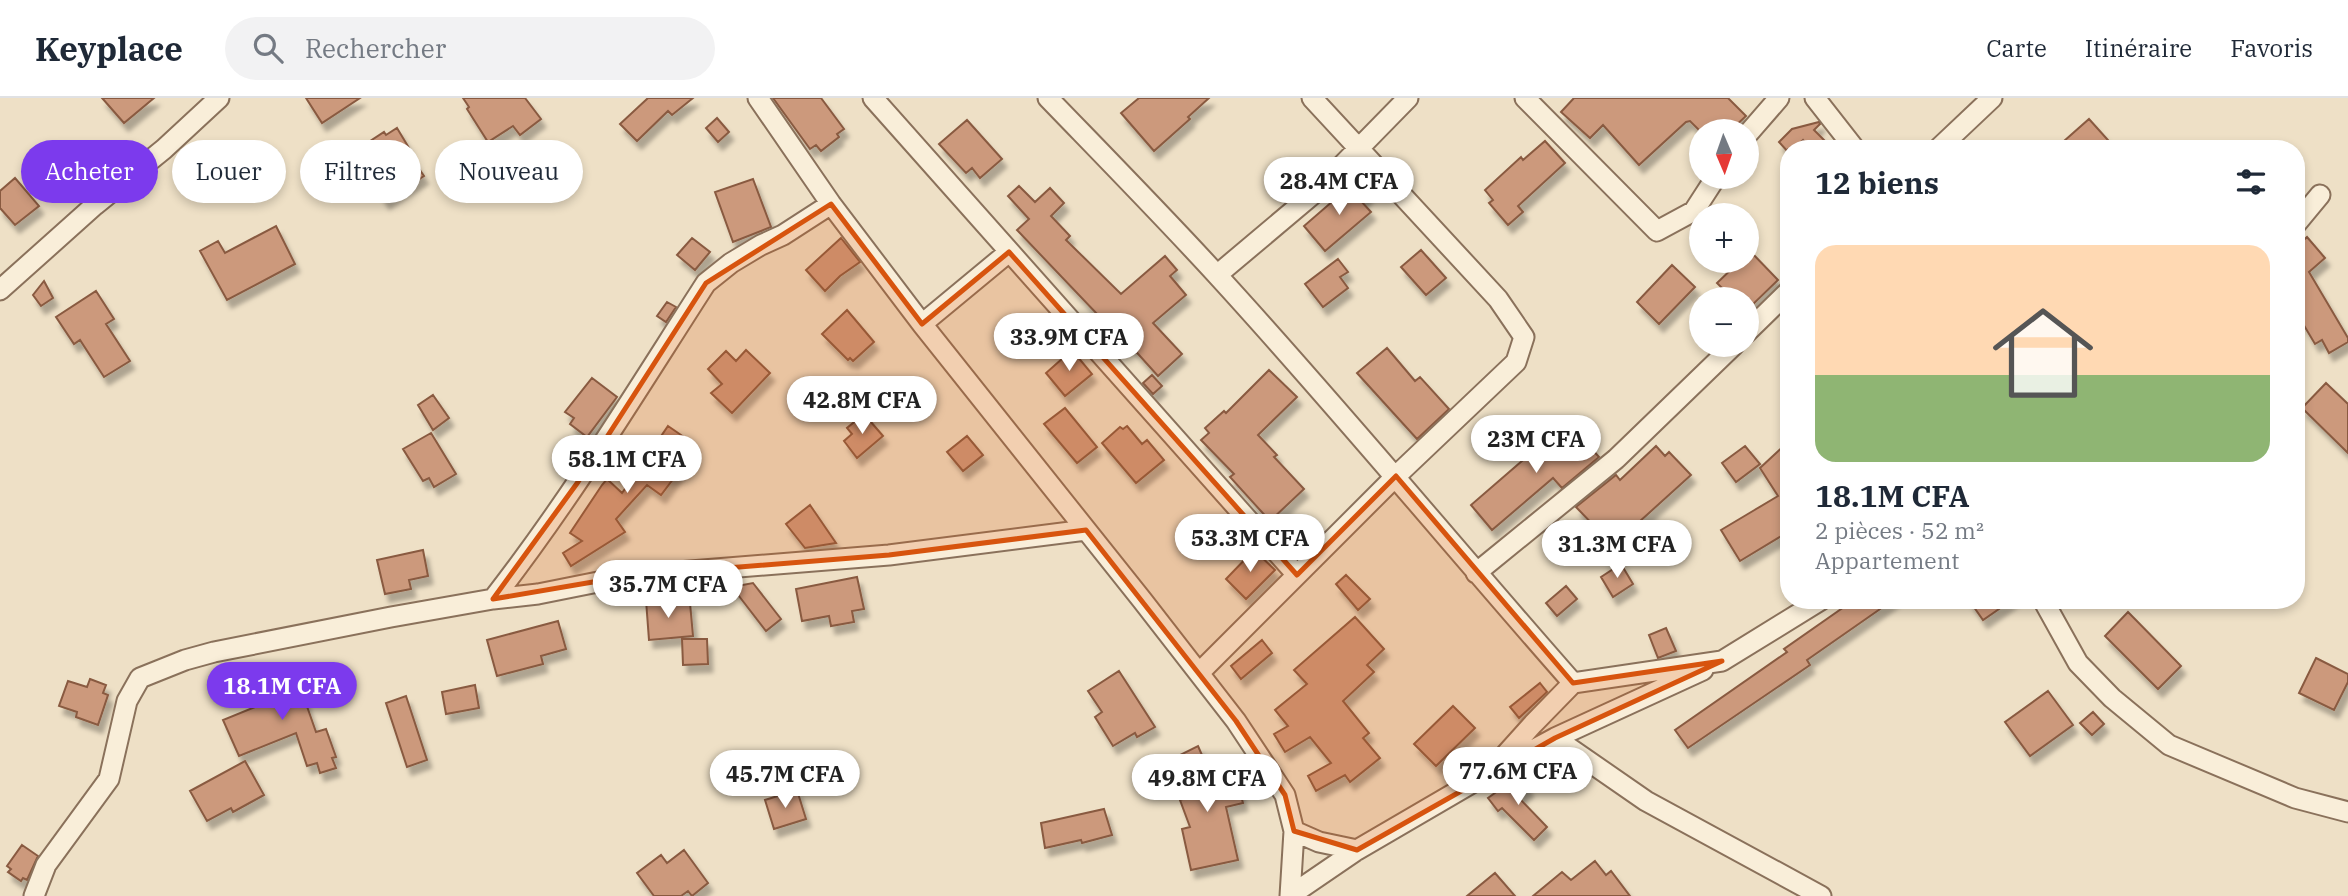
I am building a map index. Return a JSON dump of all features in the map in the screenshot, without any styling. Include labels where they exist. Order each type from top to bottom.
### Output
[{"type":"street","points":[[0,290],[219,98]]},
{"type":"street","points":[[758,98],[831,204],[922,324],[1236,721],[1284,795],[1294,831],[1290,895]]},
{"type":"street","points":[[873,98],[1297,575]]},
{"type":"street","points":[[1048,98],[1217,275],[1396,476],[1573,684]]},
{"type":"street","points":[[1199,673],[1396,476],[1516,362],[1524,337],[1498,299],[1312,98]]},
{"type":"street","points":[[1217,275],[1318,190],[1408,98]]},
{"type":"street","points":[[1525,98],[1657,231],[1694,211],[1708,189]]},
{"type":"street","points":[[1759,121],[1779,98]]},
{"type":"street","points":[[1815,98],[1848,140]]},
{"type":"street","points":[[1948,140],[1992,98]]},
{"type":"street","points":[[2305,213],[2320,195]]},
{"type":"street","points":[[493,599],[578,482],[706,284],[731,263],[783,235],[831,204]]},
{"type":"street","points":[[922,324],[1009,252]]},
{"type":"street","points":[[1759,320],[1780,300]]},
{"type":"street","points":[[1476,573],[1616,459],[1722,357]]},
{"type":"street","points":[[34,896],[46,865],[109,779],[127,701],[140,678],[185,660],[214,652],[493,599],[538,594],[628,576],[889,555],[1086,530]]},
{"type":"street","points":[[1290,895],[1357,850],[1489,773],[1555,738],[1722,661],[1806,609]]},
{"type":"street","points":[[2048,609],[2078,663],[2112,698],[2169,746],[2295,798],[2348,813]]},
{"type":"street","points":[[1489,773],[1573,684],[1722,661]]},
{"type":"street","points":[[1555,738],[1646,801],[1821,896]]},
{"type":"street","points":[[1294,831],[1319,842],[1357,850]]},
{"type":"highlighted area","points":[[831,204],[922,324],[1009,252],[1297,575],[1396,476],[1573,683],[1722,661],[1555,738],[1357,850],[1294,831],[1285,795],[1236,721],[1086,530],[889,555],[628,576],[493,599],[578,482],[706,283]]},
{"type":"building","points":[[102,98],[154,98],[124,123]]},
{"type":"building","points":[[306,98],[360,98],[322,123]]},
{"type":"building","points":[[463,98],[525,98],[541,119],[520,135],[513,126],[487,140],[467,109],[469,107]]},
{"type":"building","points":[[648,98],[693,98],[672,115],[668,111],[637,141],[620,124]]},
{"type":"building","points":[[773,98],[821,98],[844,129],[837,134],[839,137],[821,151],[816,145],[810,149]]},
{"type":"building","points":[[1139,98],[1209,98],[1154,151],[1121,113]]},
{"type":"building","points":[[1574,98],[1728,98],[1746,116],[1743,119],[1689,119],[1639,165],[1603,125],[1590,138],[1561,112]]},
{"type":"building","points":[[717,118],[729,132],[718,142],[706,128]]},
{"type":"building","points":[[2089,119],[2108,140],[2065,140]]},
{"type":"building","points":[[967,120],[1002,159],[980,178],[972,168],[966,173],[939,144]]},
{"type":"building","points":[[1819,122],[1814,130],[1824,140],[1781,140],[1792,129]]},
{"type":"building","points":[[397,128],[404,140],[372,140],[384,132],[386,135]]},
{"type":"building","points":[[1545,141],[1565,163],[1518,206],[1523,212],[1508,225],[1489,203],[1493,200],[1485,190],[1521,157],[1523,160]]},
{"type":"building","points":[[15,178],[21,185],[21,203],[36,203],[39,206],[15,225],[0,208],[0,191]]},
{"type":"building","points":[[753,179],[771,227],[733,242],[715,192]]},
{"type":"building","points":[[1356,181],[1368,195],[1361,201],[1371,212],[1325,251],[1304,226]]},
{"type":"building","points":[[1019,186],[1035,202],[1050,188],[1064,203],[1051,216],[1070,236],[1066,240],[1121,294],[1165,256],[1177,270],[1170,276],[1186,295],[1153,323],[1182,354],[1158,376],[1017,230],[1029,219],[1008,196]]},
{"type":"building","points":[[276,226],[295,264],[227,300],[200,251],[218,241],[225,253]]},
{"type":"building","points":[[2307,237],[2325,258],[2309,272],[2348,338],[2348,342],[2329,353],[2322,340],[2315,344],[2305,327]]},
{"type":"building","points":[[692,238],[710,252],[695,270],[677,255]]},
{"type":"building","points":[[841,238],[860,262],[825,291],[806,270]]},
{"type":"building","points":[[1421,250],[1446,278],[1426,295],[1401,267]]},
{"type":"building","points":[[1338,259],[1348,272],[1340,277],[1348,288],[1323,307],[1305,284]]},
{"type":"building","points":[[1759,260],[1778,280],[1759,298],[1759,287],[1721,287],[1717,283],[1727,273],[1759,273]]},
{"type":"building","points":[[1672,265],[1695,287],[1689,287],[1689,293],[1659,324],[1637,302]]},
{"type":"building","points":[[44,281],[53,298],[41,306],[33,295]]},
{"type":"building","points":[[96,291],[114,319],[106,324],[130,361],[104,377],[80,340],[74,344],[56,317]]},
{"type":"building","points":[[667,302],[676,307],[666,322],[657,316]]},
{"type":"building","points":[[847,310],[874,342],[853,361],[850,358],[848,360],[822,334]]},
{"type":"building","points":[[1387,348],[1415,381],[1420,377],[1449,409],[1417,439],[1357,373]]},
{"type":"building","points":[[746,350],[770,373],[732,413],[711,393],[722,384],[708,369],[726,351],[736,361]]},
{"type":"building","points":[[1072,350],[1092,374],[1065,396],[1046,373]]},
{"type":"building","points":[[1269,370],[1297,397],[1258,435],[1304,489],[1270,521],[1230,477],[1234,474],[1201,440],[1209,433],[1205,428],[1224,411],[1226,413]]},
{"type":"building","points":[[1152,375],[1162,386],[1153,394],[1143,383]]},
{"type":"building","points":[[592,378],[617,397],[587,437],[570,424],[574,418],[565,412]]},
{"type":"building","points":[[2326,383],[2348,404],[2348,453],[2305,411],[2305,405]]},
{"type":"building","points":[[433,395],[449,418],[433,430],[418,405]]},
{"type":"building","points":[[1065,408],[1097,447],[1077,463],[1044,424]]},
{"type":"building","points":[[864,414],[883,436],[857,458],[844,441],[852,434],[847,428]]},
{"type":"building","points":[[1567,422],[1599,457],[1562,488],[1553,478],[1492,530],[1471,505]]},
{"type":"building","points":[[668,426],[694,444],[680,464],[683,466],[661,495],[647,485],[616,519],[625,532],[571,566],[563,553],[582,541],[570,533],[602,485],[607,479],[622,493],[647,458],[643,455],[652,443],[655,445]]},
{"type":"building","points":[[1127,426],[1142,444],[1147,440],[1164,460],[1136,483],[1102,443],[1120,427],[1123,429]]},
{"type":"building","points":[[431,433],[456,474],[434,487],[429,478],[423,481],[403,449]]},
{"type":"building","points":[[967,436],[983,455],[963,471],[947,452]]},
{"type":"building","points":[[1656,446],[1665,456],[1669,452],[1691,475],[1618,541],[1604,527],[1599,531],[1576,507],[1616,475],[1620,480]]},
{"type":"building","points":[[1745,446],[1760,464],[1736,482],[1722,463]]},
{"type":"building","points":[[1780,449],[1780,537],[1740,561],[1721,530],[1778,496],[1760,468]]},
{"type":"building","points":[[810,505],[836,543],[805,548],[786,524]]},
{"type":"building","points":[[423,550],[428,576],[409,580],[411,589],[385,594],[377,560]]},
{"type":"building","points":[[1254,550],[1275,570],[1246,599],[1226,579]]},
{"type":"building","points":[[1621,564],[1633,584],[1613,597],[1601,577]]},
{"type":"building","points":[[1346,575],[1370,599],[1358,610],[1336,584]]},
{"type":"building","points":[[857,577],[864,609],[852,611],[854,622],[831,626],[829,616],[802,621],[796,589]]},
{"type":"building","points":[[753,583],[781,619],[766,631],[732,587]]},
{"type":"building","points":[[1566,586],[1577,599],[1557,616],[1546,603]]},
{"type":"building","points":[[667,598],[667,605],[690,603],[693,636],[649,640],[646,600]]},
{"type":"building","points":[[1841,609],[1880,609],[1807,660],[1810,665],[1688,748],[1675,730],[1787,652],[1784,649]]},
{"type":"building","points":[[1975,609],[1999,609],[1983,620]]},
{"type":"building","points":[[2128,612],[2181,666],[2158,689],[2105,636]]},
{"type":"building","points":[[1355,617],[1384,649],[1367,665],[1374,672],[1343,701],[1369,733],[1363,738],[1380,758],[1350,782],[1345,775],[1316,791],[1308,776],[1331,763],[1310,737],[1285,752],[1274,734],[1288,726],[1275,710],[1307,684],[1294,670]]},
{"type":"building","points":[[558,621],[566,649],[541,656],[543,664],[497,676],[487,640]]},
{"type":"building","points":[[1666,628],[1676,651],[1658,658],[1649,635]]},
{"type":"building","points":[[682,639],[707,639],[708,664],[683,665]]},
{"type":"building","points":[[1262,640],[1272,653],[1241,679],[1231,666]]},
{"type":"building","points":[[2316,658],[2348,674],[2348,682],[2334,710],[2299,693]]},
{"type":"building","points":[[297,668],[307,694],[303,695],[316,732],[326,729],[336,757],[332,758],[336,768],[320,773],[317,763],[307,766],[296,733],[239,756],[223,720],[270,701],[263,680]]},
{"type":"building","points":[[1119,671],[1155,727],[1137,737],[1135,733],[1113,746],[1095,717],[1102,712],[1088,691]]},
{"type":"building","points":[[90,679],[106,685],[103,693],[108,695],[98,725],[76,717],[77,712],[59,706],[68,681],[87,687]]},
{"type":"building","points":[[1540,683],[1547,692],[1519,718],[1510,707]]},
{"type":"building","points":[[475,685],[479,708],[446,714],[442,692]]},
{"type":"building","points":[[2048,691],[2073,725],[2030,756],[2005,722]]},
{"type":"building","points":[[406,696],[427,760],[407,767],[386,703]]},
{"type":"building","points":[[1453,706],[1475,728],[1436,766],[1414,744]]},
{"type":"building","points":[[2093,712],[2104,724],[2092,735],[2080,723]]},
{"type":"building","points":[[1198,746],[1216,787],[1236,777],[1243,803],[1226,807],[1238,860],[1191,870],[1182,829],[1190,827],[1180,800],[1201,792],[1189,765],[1160,771],[1158,766]]},
{"type":"building","points":[[245,761],[264,795],[233,812],[231,808],[207,821],[190,791]]},
{"type":"building","points":[[1520,775],[1529,789],[1518,797],[1547,827],[1534,840],[1502,808],[1498,811],[1488,798]]},
{"type":"building","points":[[797,790],[806,819],[774,829],[765,800]]},
{"type":"building","points":[[1104,809],[1112,835],[1082,843],[1081,840],[1045,848],[1041,823]]},
{"type":"building","points":[[22,845],[38,856],[27,880],[23,878],[21,881],[8,872],[11,869],[7,866]]},
{"type":"building","points":[[684,850],[708,883],[692,896],[688,891],[681,896],[654,896],[637,873],[661,855],[667,863]]},
{"type":"building","points":[[1595,861],[1606,875],[1611,871],[1630,896],[1533,896],[1562,872],[1571,880]]},
{"type":"building","points":[[1495,873],[1515,896],[1467,896]]}]
